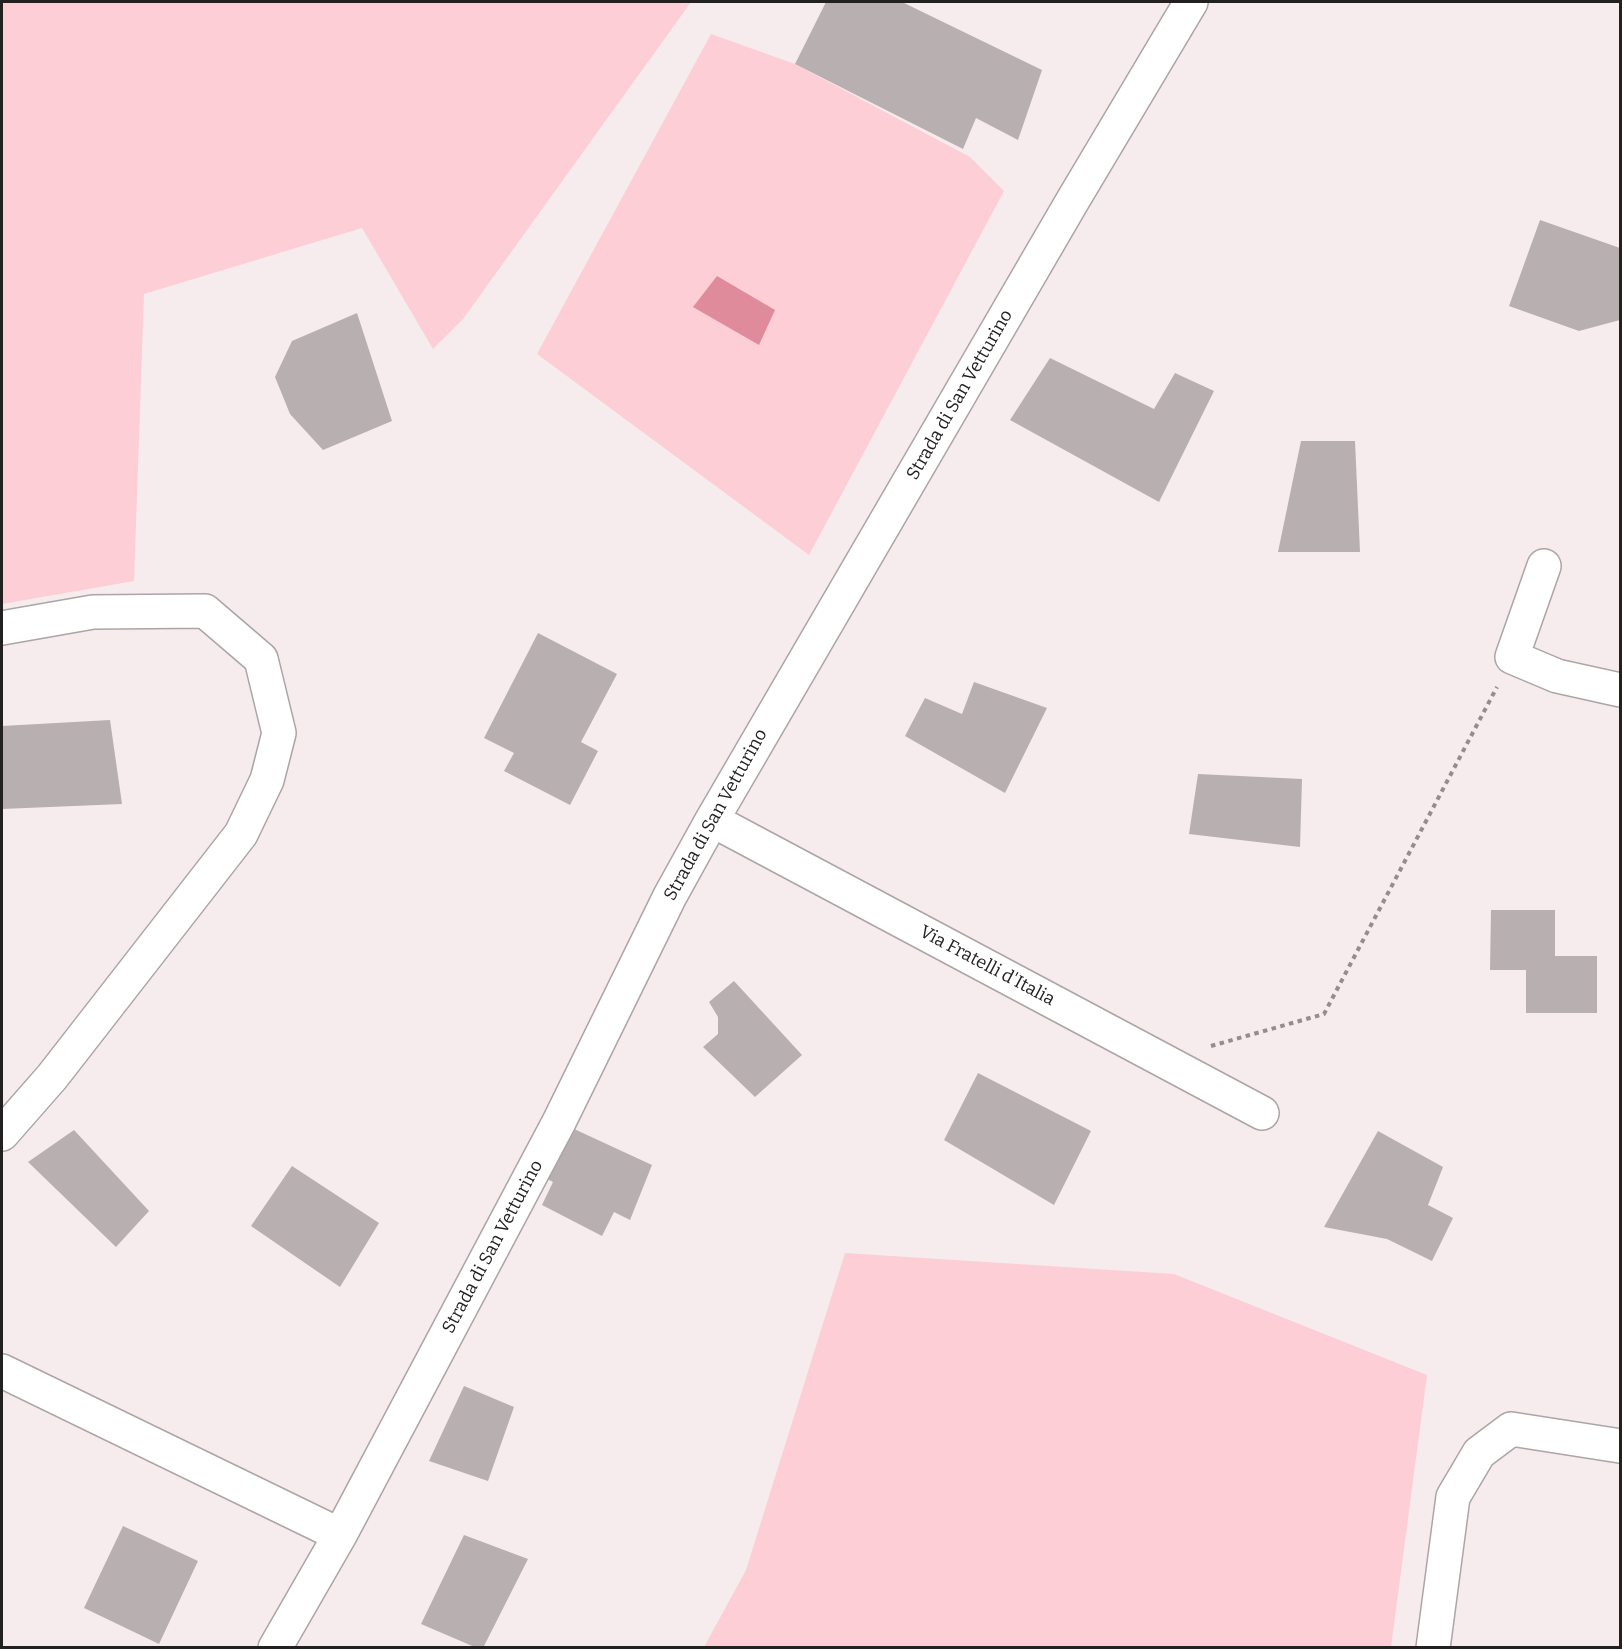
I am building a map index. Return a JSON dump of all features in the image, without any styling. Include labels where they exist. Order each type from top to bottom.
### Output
[{"type":"street","name":"Strada di San Vetturino","points":[[275,1647],[340,1535],[559,1122],[670,896],[712,820],[1191,2]]},
{"type":"street","points":[[1544,566],[1512,657],[1557,676],[1620,690]]},
{"type":"street","points":[[2,628],[93,612],[205,611],[261,659],[279,733],[267,780],[241,834],[52,1077],[2,1134]]},
{"type":"street","name":"Via Fratelli d'Italia","points":[[712,820],[1262,1113]]},
{"type":"street","points":[[2,1371],[340,1535]]},
{"type":"street","points":[[1434,1647],[1453,1497],[1479,1453],[1511,1429],[1620,1446]]},
{"type":"path","points":[[1163,1060],[1324,1014],[1512,657]]},
{"type":"shaded area","points":[[2,2],[691,2],[463,319],[433,349],[362,228],[144,294],[134,581],[2,604]]},
{"type":"shaded area","points":[[711,34],[795,64],[970,157],[1004,191],[809,555],[537,354]]},
{"type":"shaded area","points":[[717,276],[775,310],[759,345],[693,307]]},
{"type":"shaded area","points":[[845,1253],[1174,1274],[1427,1375],[1391,1647],[704,1647],[746,1570]]},
{"type":"building","points":[[826,2],[902,2],[1042,70],[1018,140],[976,118],[963,149],[795,64]]},
{"type":"building","points":[[1540,220],[1620,248],[1620,320],[1579,331],[1509,306]]},
{"type":"building","points":[[357,313],[392,421],[323,450],[290,414],[275,377],[292,341]]},
{"type":"building","points":[[1050,358],[1154,409],[1175,373],[1214,391],[1159,502],[1010,420]]},
{"type":"building","points":[[1301,441],[1355,441],[1360,552],[1278,552]]},
{"type":"building","points":[[538,633],[617,674],[581,742],[598,751],[570,805],[504,771],[514,753],[484,738]]},
{"type":"building","points":[[974,682],[1047,708],[1005,793],[905,736],[925,698],[962,714]]},
{"type":"building","points":[[110,720],[122,804],[2,809],[2,726]]},
{"type":"building","points":[[1198,774],[1302,779],[1300,847],[1189,834]]},
{"type":"building","points":[[1491,910],[1555,910],[1555,956],[1597,956],[1597,1013],[1526,1013],[1526,970],[1490,970]]},
{"type":"building","points":[[734,981],[802,1055],[755,1097],[703,1047],[718,1034],[718,1017],[709,1002]]},
{"type":"building","points":[[978,1073],[1091,1131],[1054,1205],[944,1140]]},
{"type":"building","points":[[559,1122],[652,1165],[630,1220],[614,1212],[602,1236],[542,1205],[553,1182],[534,1172]]},
{"type":"building","points":[[74,1130],[149,1211],[116,1247],[28,1162]]},
{"type":"building","points":[[1378,1131],[1443,1167],[1428,1205],[1453,1218],[1432,1261],[1387,1239],[1324,1227]]},
{"type":"building","points":[[292,1166],[379,1223],[340,1287],[251,1226]]},
{"type":"building","points":[[464,1386],[514,1407],[488,1481],[429,1461]]},
{"type":"building","points":[[123,1526],[198,1561],[159,1644],[84,1608]]},
{"type":"building","points":[[464,1535],[528,1559],[483,1648],[477,1648],[421,1624]]}]
